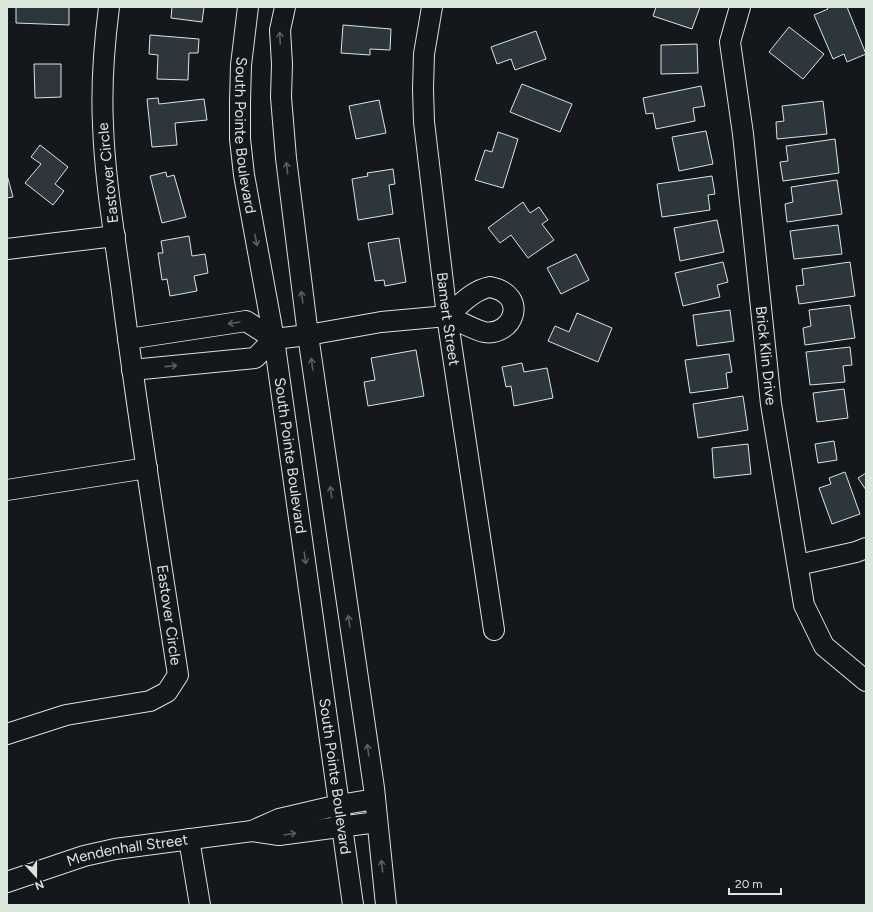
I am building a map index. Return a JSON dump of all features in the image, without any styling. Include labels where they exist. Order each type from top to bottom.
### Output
[{"type":"street","name":"Eastover Circle","points":[[7,734],[66,715],[150,701],[167,692],[178,675],[132,370],[106,164],[103,125],[104,47],[109,7]]},
{"type":"street","name":"South Pointe Boulevard","points":[[248,7],[241,65],[240,102],[240,139],[244,176],[274,339],[353,905]]},
{"type":"street","points":[[285,7],[280,30],[282,64],[281,97],[286,158],[308,335],[375,799],[386,905]]},
{"type":"street","name":"Bamert Street","points":[[432,7],[424,54],[424,122],[448,316],[494,630]]},
{"type":"street","name":"Brick Klin Drive","points":[[740,7],[730,42],[743,134],[771,404],[804,605],[824,646],[866,681]]},
{"type":"street","points":[[7,249],[115,236]]},
{"type":"street","points":[[132,370],[255,358],[274,339],[308,335],[381,322],[448,316]]},
{"type":"street","points":[[128,339],[246,321],[274,339]]},
{"type":"street","points":[[7,490],[147,468]]},
{"type":"street","points":[[798,565],[856,552],[866,548]]},
{"type":"street","name":"Mendenhall Street","points":[[252,831],[279,819],[339,805],[375,799]]},
{"type":"street","name":"Mendenhall Street","points":[[7,882],[84,856],[115,849],[252,831],[279,835],[377,822]]},
{"type":"street","points":[[189,839],[200,905]]},
{"type":"building","points":[[16,7],[69,7],[69,25],[16,23]]},
{"type":"building","points":[[172,7],[204,7],[202,22],[171,18]]},
{"type":"building","points":[[656,7],[700,7],[692,29],[653,16]]},
{"type":"building","points":[[827,7],[847,7],[866,54],[847,62],[844,54],[833,59],[814,15],[828,9]]},
{"type":"building","points":[[343,25],[391,29],[390,50],[370,49],[370,55],[341,53]]},
{"type":"building","points":[[789,27],[824,54],[803,79],[769,52]]},
{"type":"building","points":[[536,31],[546,59],[515,70],[511,59],[497,64],[491,47]]},
{"type":"building","points":[[150,35],[199,39],[198,53],[189,53],[188,80],[157,79],[158,55],[149,54]]},
{"type":"building","points":[[697,44],[698,73],[661,74],[661,45]]},
{"type":"building","points":[[34,64],[61,64],[61,97],[35,98]]},
{"type":"building","points":[[522,84],[572,104],[560,132],[510,112]]},
{"type":"building","points":[[701,86],[705,106],[693,108],[695,121],[656,129],[653,113],[646,114],[643,98]]},
{"type":"building","points":[[158,98],[159,104],[204,99],[207,120],[175,123],[177,145],[152,147],[147,99]]},
{"type":"building","points":[[379,100],[386,133],[356,139],[349,106]]},
{"type":"building","points":[[823,101],[827,134],[777,139],[776,122],[784,121],[782,106]]},
{"type":"building","points":[[706,131],[713,164],[679,171],[672,137]]},
{"type":"building","points":[[498,132],[518,139],[503,188],[475,180],[485,150],[492,152]]},
{"type":"building","points":[[835,139],[839,173],[783,181],[780,162],[788,161],[786,146]]},
{"type":"building","points":[[40,145],[68,167],[55,184],[64,191],[53,205],[25,183],[41,164],[31,157]]},
{"type":"building","points":[[393,169],[395,184],[389,185],[393,214],[358,220],[352,179],[368,176],[367,173]]},
{"type":"building","points":[[166,172],[167,177],[174,175],[186,217],[162,223],[150,176]]},
{"type":"building","points":[[7,175],[13,197],[7,198]]},
{"type":"building","points":[[712,176],[715,194],[708,195],[710,210],[662,217],[657,184]]},
{"type":"building","points":[[837,180],[842,214],[787,222],[785,204],[793,202],[791,187]]},
{"type":"building","points":[[523,202],[530,213],[539,207],[548,220],[542,224],[554,240],[528,258],[511,235],[500,243],[488,228]]},
{"type":"building","points":[[717,220],[724,252],[680,261],[674,228]]},
{"type":"building","points":[[838,225],[842,254],[794,259],[790,231]]},
{"type":"building","points":[[189,236],[192,256],[205,254],[208,273],[194,276],[197,291],[170,296],[167,279],[162,280],[158,253],[163,253],[161,241]]},
{"type":"building","points":[[399,238],[406,282],[385,286],[384,280],[375,281],[368,243]]},
{"type":"building","points":[[576,254],[589,280],[561,294],[547,268]]},
{"type":"building","points":[[723,262],[728,282],[717,285],[720,297],[683,306],[675,273]]},
{"type":"building","points":[[850,262],[855,296],[799,304],[796,286],[804,285],[802,269]]},
{"type":"building","points":[[850,305],[855,338],[805,345],[803,328],[811,326],[809,310]]},
{"type":"building","points":[[730,310],[734,341],[697,346],[693,315]]},
{"type":"building","points":[[577,313],[612,328],[598,362],[548,341],[555,326],[569,332]]},
{"type":"building","points":[[850,347],[852,365],[843,366],[845,382],[810,385],[806,352]]},
{"type":"building","points":[[416,350],[424,396],[368,406],[364,382],[375,380],[371,358]]},
{"type":"building","points":[[729,354],[732,372],[726,373],[728,388],[690,393],[685,360]]},
{"type":"building","points":[[522,363],[524,372],[547,368],[553,398],[514,406],[511,386],[506,387],[502,367]]},
{"type":"building","points":[[844,389],[848,418],[817,422],[813,393]]},
{"type":"building","points":[[743,396],[748,430],[698,438],[693,404]]},
{"type":"building","points":[[834,441],[837,460],[818,463],[815,444]]},
{"type":"building","points":[[748,444],[751,474],[714,478],[712,448]]},
{"type":"building","points":[[845,472],[860,514],[832,524],[819,488],[831,484],[829,478]]},
{"type":"building","points":[[866,473],[866,490],[858,478]]}]
